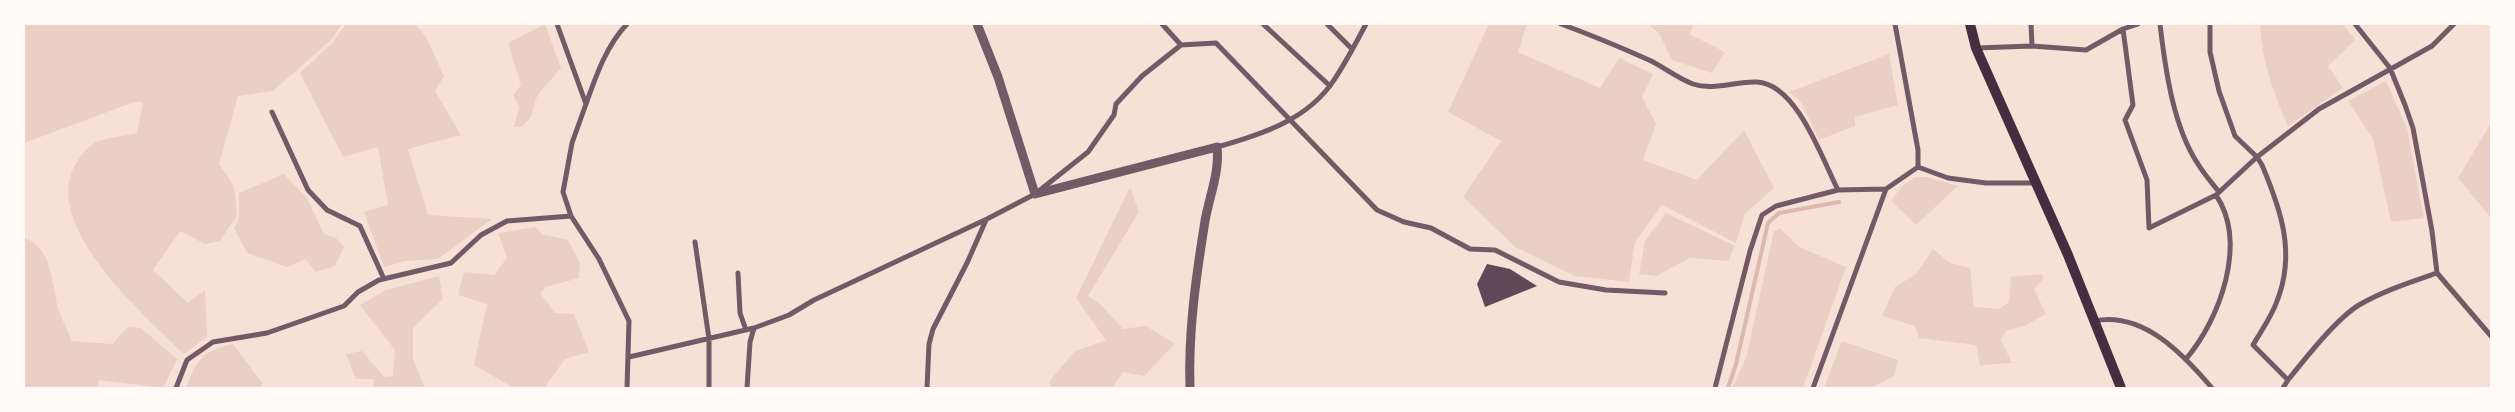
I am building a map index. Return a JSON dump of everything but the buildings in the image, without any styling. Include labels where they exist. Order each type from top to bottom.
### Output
[{"type":"main road","points":[[1970,24],[1976,48],[2036,183],[2121,388]]},
{"type":"street","points":[[557,24],[586,104]]},
{"type":"street","points":[[627,24],[616,36],[599,68],[572,143],[564,192],[571,216],[599,259],[629,321],[627,388]]},
{"type":"street","points":[[977,24],[998,77],[1035,194]]},
{"type":"street","points":[[1162,24],[1181,45]]},
{"type":"street","points":[[1263,24],[1330,86]]},
{"type":"street","points":[[1327,24],[1352,49]]},
{"type":"street","points":[[1035,194],[1266,132],[1291,120],[1306,109],[1330,86],[1366,24]]},
{"type":"street","points":[[1561,24],[1650,60],[1694,84],[1708,86],[1757,82],[1781,91],[1794,104],[1838,190]]},
{"type":"street","points":[[1895,24],[1918,150],[1918,167]]},
{"type":"street","points":[[2031,24],[2032,46]]},
{"type":"street","points":[[1976,48],[2032,46],[2086,50],[2126,27],[2138,24]]},
{"type":"street","points":[[2160,24],[2171,91],[2184,133],[2197,163],[2217,194],[2230,230],[2230,258],[2224,288],[2207,330],[2186,359]]},
{"type":"street","points":[[2210,24],[2210,52],[2218,91],[2235,136],[2257,157],[2279,208],[2284,226],[2288,254],[2277,302],[2253,344],[2288,380]]},
{"type":"street","points":[[2355,24],[2390,68],[2413,128],[2432,231],[2437,273],[2491,336]]},
{"type":"street","points":[[2126,27],[2133,106],[2125,120],[2147,180],[2149,228],[2217,194],[2257,157],[2319,109],[2432,46],[2454,24]]},
{"type":"street","points":[[629,357],[754,328],[789,315],[814,300],[987,219],[1035,194],[1088,152],[1114,115],[1116,104],[1142,76],[1181,45],[1216,43],[1377,210],[1404,222],[1431,228],[1470,249],[1495,250],[1559,282],[1606,290],[1665,293]]},
{"type":"street","points":[[272,112],[308,190],[327,210],[360,226],[384,279]]},
{"type":"street","points":[[1190,388],[1190,340],[1194,292],[1206,218],[1218,165],[1217,146]]},
{"type":"street","points":[[1715,388],[1750,251],[1762,215],[1776,206],[1838,190],[1886,189],[1918,167]]},
{"type":"street","points":[[1918,167],[1948,178],[1986,183],[2036,183]]},
{"type":"street","points":[[1812,388],[1886,189]]},
{"type":"street","points":[[176,388],[187,360],[213,342],[268,333],[344,306],[358,292],[384,279],[451,262],[481,235],[507,221],[571,216]]},
{"type":"street","points":[[927,388],[929,344],[933,329],[987,219]]},
{"type":"street","points":[[695,242],[709,338],[709,388]]},
{"type":"street","points":[[738,273],[740,313],[746,330]]},
{"type":"street","points":[[2283,388],[2314,348],[2358,306],[2398,287],[2437,273]]},
{"type":"street","points":[[2094,320],[2104,319],[2132,322],[2166,342],[2186,359],[2212,388]]},
{"type":"street","points":[[748,388],[750,342],[754,328]]},
{"type":"shaded area","points":[[24,24],[342,24],[331,40],[273,91],[238,96],[219,164],[234,186],[237,215],[220,241],[205,244],[180,231],[153,270],[188,303],[205,290],[207,337],[184,354],[116,285],[94,256],[77,226],[69,197],[73,169],[93,144],[137,133],[143,102],[134,102],[24,143]]},
{"type":"shaded area","points":[[346,24],[416,24],[426,37],[444,76],[435,91],[461,135],[408,149],[428,215],[492,219],[438,259],[405,261],[384,267],[364,212],[388,205],[378,147],[343,157],[300,73],[332,43]]},
{"type":"shaded area","points":[[545,24],[561,68],[537,96],[531,117],[522,127],[514,127],[519,107],[513,95],[521,85],[508,43]]},
{"type":"shaded area","points":[[1489,24],[1527,24],[1518,52],[1600,88],[1619,58],[1653,74],[1642,97],[1656,124],[1643,160],[1697,180],[1744,130],[1774,188],[1745,214],[1736,243],[1662,205],[1635,242],[1629,282],[1575,276],[1515,247],[1463,197],[1501,141],[1448,112]]},
{"type":"shaded area","points":[[1648,24],[1694,24],[1689,34],[1725,52],[1712,73],[1672,60],[1659,33]]},
{"type":"shaded area","points":[[2260,24],[2343,24],[2355,40],[2328,66],[2343,88],[2288,126],[2269,76],[2263,51]]},
{"type":"shaded area","points":[[1889,54],[1898,105],[1855,117],[1855,126],[1819,140],[1801,102],[1789,92]]},
{"type":"shaded area","points":[[2386,81],[2407,128],[2424,218],[2391,222],[2373,139],[2348,101]]},
{"type":"shaded area","points":[[2491,123],[2491,218],[2458,178]]},
{"type":"shaded area","points":[[284,174],[307,198],[324,234],[336,238],[344,247],[335,266],[315,272],[306,259],[287,267],[247,253],[234,228],[239,219],[239,193]]},
{"type":"shaded area","points":[[1915,177],[1927,177],[1958,186],[1916,225],[1891,201],[1902,186]]},
{"type":"shaded area","points":[[1130,187],[1139,212],[1088,296],[1100,304],[1123,329],[1146,326],[1175,344],[1144,376],[1123,372],[1112,388],[1051,388],[1049,382],[1074,352],[1106,340],[1076,298]]},
{"type":"shaded area","points":[[1666,213],[1735,246],[1728,261],[1690,258],[1656,276],[1639,274],[1645,241]]},
{"type":"shaded area","points":[[536,227],[542,234],[568,240],[580,263],[579,278],[546,287],[540,293],[555,313],[574,314],[589,352],[565,359],[544,388],[514,388],[474,365],[487,304],[458,295],[464,272],[494,275],[507,258],[498,233]]},
{"type":"shaded area","points":[[1780,228],[1799,247],[1846,267],[1803,388],[1732,388],[1746,358],[1774,231]]},
{"type":"shaded area","points":[[24,238],[33,242],[45,258],[52,278],[58,308],[72,341],[112,344],[128,327],[141,328],[177,359],[163,388],[99,380],[97,388],[24,388]]},
{"type":"shaded area","points":[[1933,249],[1950,263],[1970,268],[1974,307],[1999,309],[2009,302],[2011,277],[2041,274],[2044,278],[2034,289],[2046,314],[2026,325],[2006,331],[2001,340],[2012,363],[1980,365],[1976,345],[1919,338],[1915,326],[1882,316],[1895,287],[1916,274]]},
{"type":"shaded area","points":[[439,276],[443,299],[413,328],[413,359],[425,388],[373,388],[374,379],[356,379],[346,354],[362,351],[384,377],[393,376],[395,350],[360,305],[386,290]]},
{"type":"shaded area","points":[[1842,341],[1898,360],[1894,376],[1871,388],[1824,388]]},
{"type":"shaded area","points":[[233,344],[262,383],[261,388],[186,388],[193,370],[202,358],[214,350]]},
{"type":"waterway","points":[[1728,388],[1736,364],[1768,223],[1779,213],[1839,202]]}]
